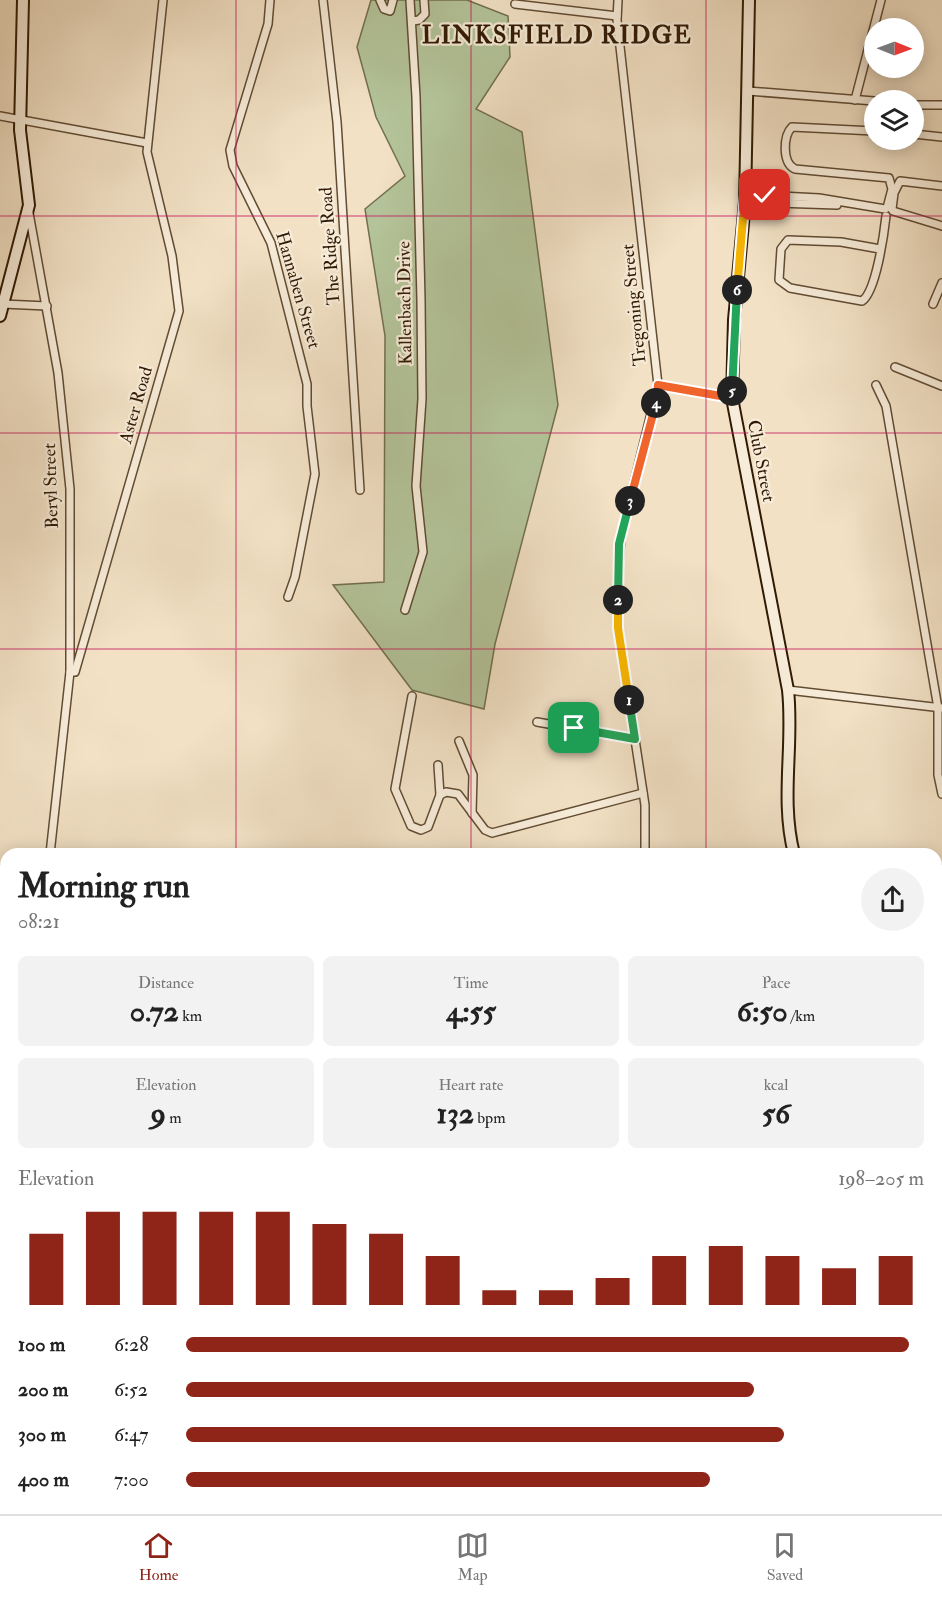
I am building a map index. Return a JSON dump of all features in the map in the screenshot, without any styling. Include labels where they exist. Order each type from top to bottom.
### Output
[{"type":"main road","name":"Beryl Street","points":[[23,0],[20,120],[28,210]]},
{"type":"main road","name":"Club Street","points":[[749,0],[745,198],[733,340],[732,398],[788,690],[791,725],[786,810],[793,848]]},
{"type":"main road","points":[[0,316],[28,210]]},
{"type":"street","name":"Aster Road","points":[[72,672],[179,311],[172,256],[152,175],[147,143],[163,0]]},
{"type":"street","name":"Hannaben Street","points":[[270,0],[268,24],[230,150],[233,166],[269,237],[307,384],[307,406],[315,474],[295,577],[288,597]]},
{"type":"street","name":"The Ridge Road","points":[[323,0],[337,122],[360,490]]},
{"type":"street","points":[[380,0],[384,9],[390,11],[393,0]]},
{"type":"street","points":[[410,0],[413,21]]},
{"type":"street","name":"Kallenbach Drive","points":[[405,610],[423,552],[416,486],[422,399],[422,326],[413,21],[419,20],[425,14],[424,0]]},
{"type":"street","name":"Tregoning Street","points":[[618,0],[617,16],[658,385],[619,552],[618,628],[643,793],[645,848]]},
{"type":"street","points":[[855,99],[881,0]]},
{"type":"street","points":[[515,4],[617,16]]},
{"type":"street","points":[[747,91],[864,100]]},
{"type":"street","points":[[924,105],[942,105]]},
{"type":"street","points":[[924,106],[942,109]]},
{"type":"street","points":[[0,116],[147,143]]},
{"type":"street","points":[[864,131],[792,127],[787,135],[786,159],[795,169],[889,178],[892,189],[889,212]]},
{"type":"street","points":[[924,135],[942,137]]},
{"type":"street","points":[[880,249],[841,242],[788,240],[781,249],[779,280],[790,288],[862,301],[870,291],[894,193],[900,181],[942,186]]},
{"type":"street","points":[[745,198],[819,198],[889,212],[942,226]]},
{"type":"street","name":"Beryl Street","points":[[28,210],[47,306],[69,463],[72,672],[51,848]]},
{"type":"street","points":[[933,304],[942,283]]},
{"type":"street","points":[[3,304],[47,306]]},
{"type":"street","points":[[895,367],[942,386]]},
{"type":"street","points":[[658,385],[732,398]]},
{"type":"street","points":[[876,385],[886,406],[940,708],[938,775],[942,794]]},
{"type":"street","points":[[788,690],[940,708]]},
{"type":"street","points":[[412,696],[395,785],[401,808],[411,826],[421,830],[428,826],[440,795],[438,765]]},
{"type":"street","points":[[537,722],[635,739]]},
{"type":"street","points":[[459,741],[473,775],[472,813]]},
{"type":"street","points":[[440,795],[446,792],[458,794],[485,830],[492,833],[643,793]]},
{"type":"green space","points":[[371,0],[467,0],[508,16],[510,57],[476,109],[522,132],[558,405],[495,644],[484,709],[412,690],[333,585],[384,582],[385,336],[365,209],[405,176],[376,117],[357,47]]},
{"type":"district","name":"LINKSFIELD RIDGE","points":[[557,35]]},
{"type":"route","points":[[574,728],[635,739],[618,628],[619,544],[655,405],[658,385],[732,398],[734,320],[745,194],[765,195]]}]
